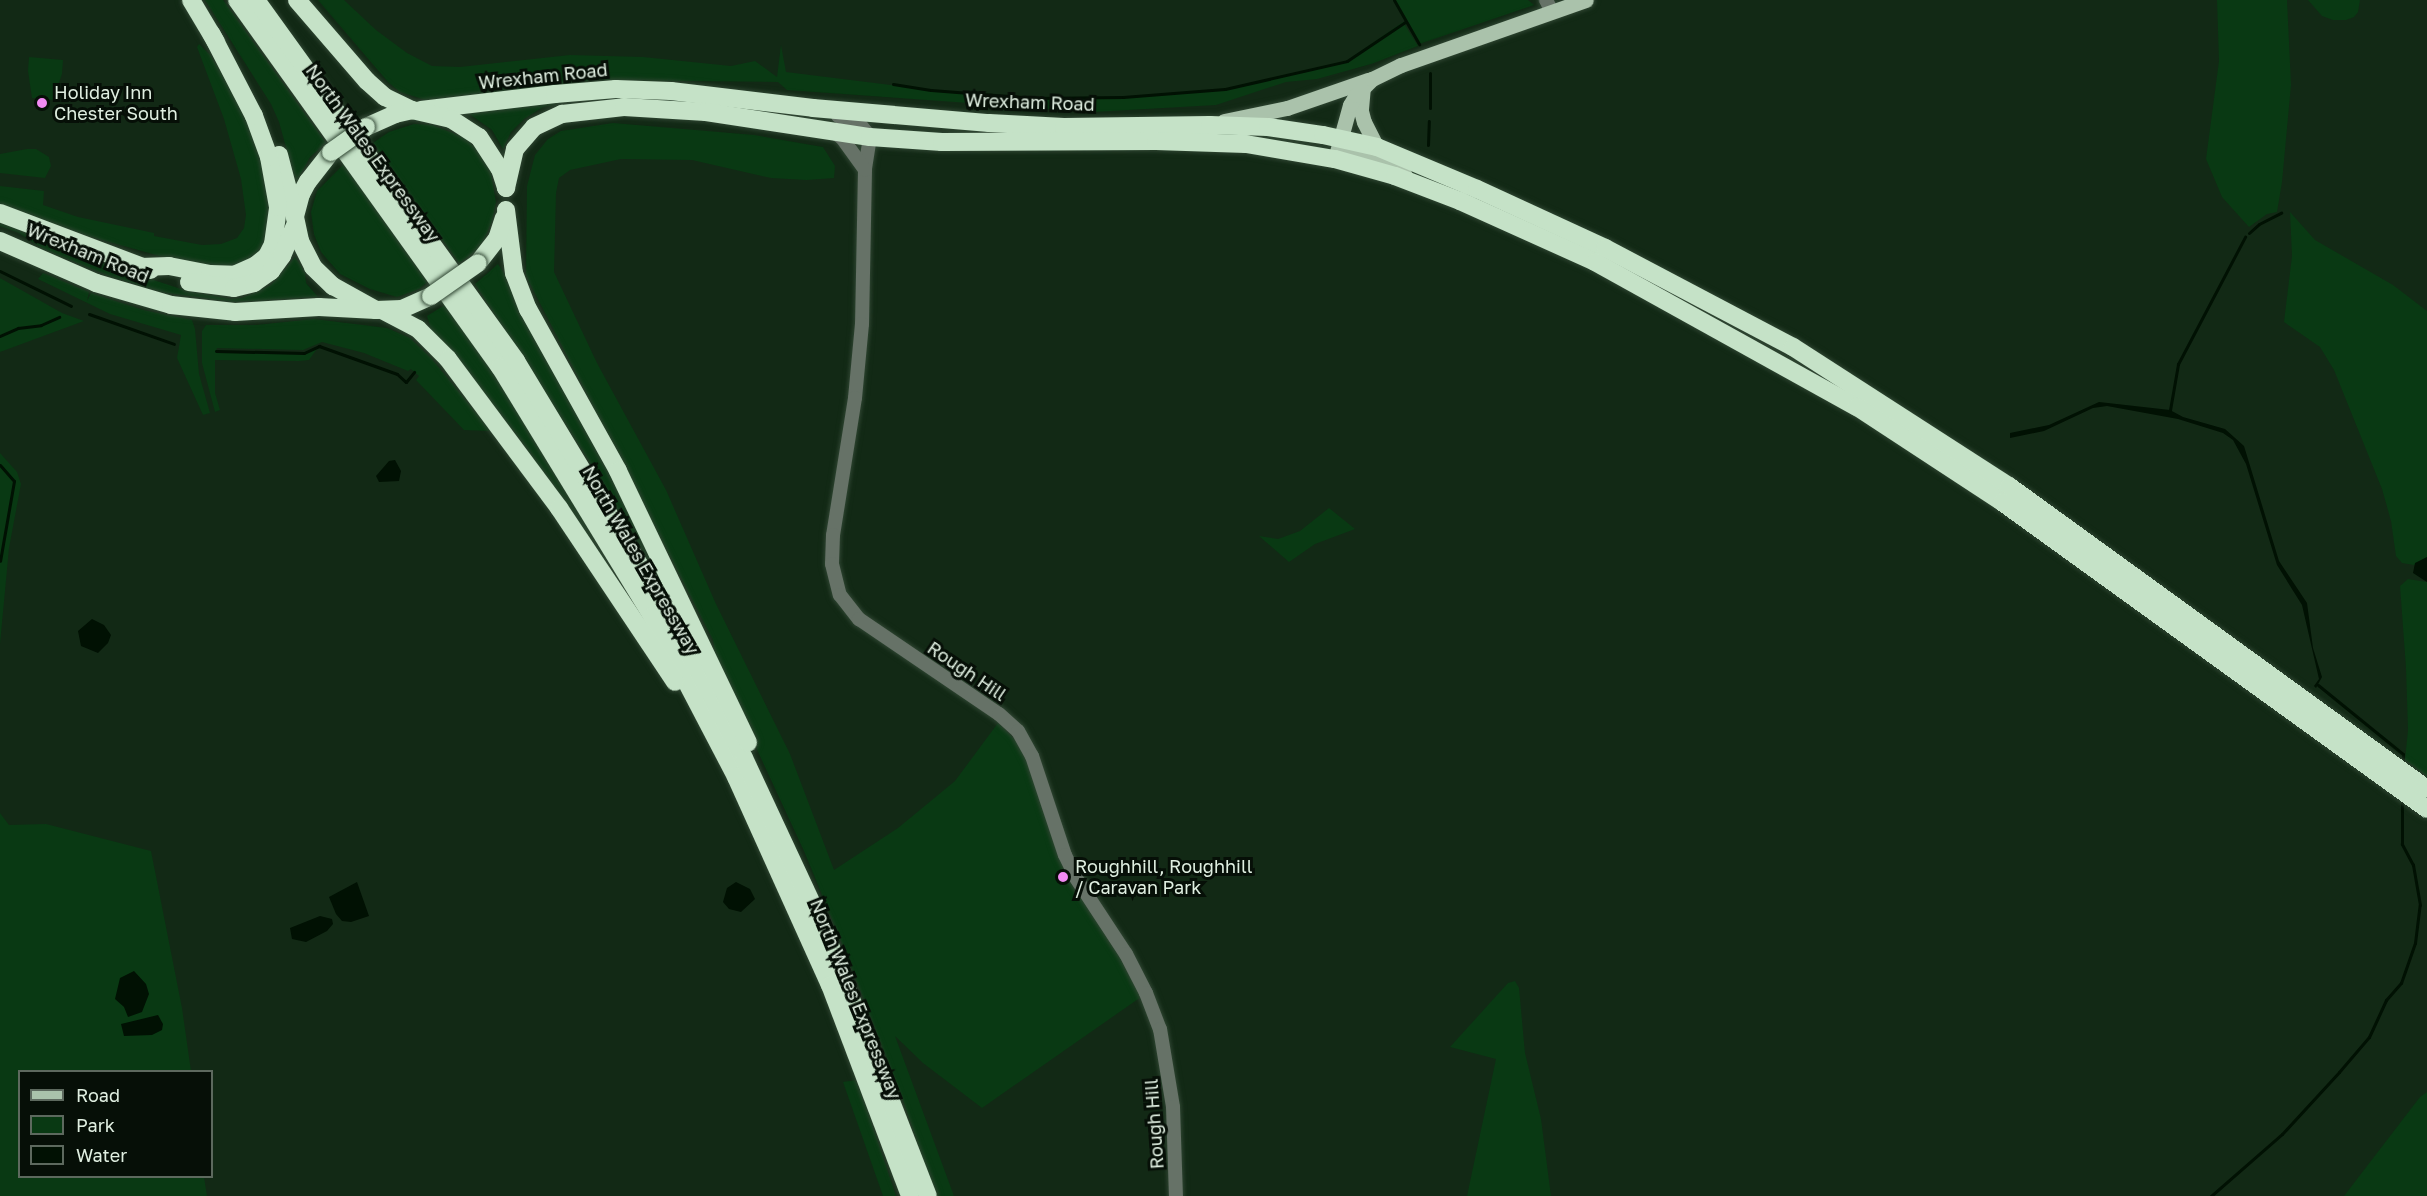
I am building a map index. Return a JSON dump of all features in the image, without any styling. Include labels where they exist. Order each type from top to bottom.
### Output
[{"type":"highway","points":[[190,0],[260,109],[276,143],[306,256],[321,277],[418,329],[448,359],[533,472],[653,648],[756,820]]},
{"type":"highway","name":"North Wales Expressway","points":[[237,0],[506,377],[652,616],[756,820],[831,985],[910,1196]]},
{"type":"highway","name":"North Wales Expressway","points":[[256,0],[516,361],[669,614],[744,758],[825,932],[928,1196]]},
{"type":"highway","points":[[297,0],[367,81],[385,97],[416,110],[450,119],[479,137],[500,169],[506,188],[506,210],[514,273],[528,309],[618,471],[718,676],[779,811],[825,932]]},
{"type":"highway","points":[[141,267],[169,266],[210,274],[234,275],[256,265],[267,256],[273,244],[278,207],[269,157],[254,116],[211,33]]},
{"type":"highway","name":"Wrexham Road","points":[[416,110],[616,89],[671,91],[813,108],[1064,127],[1210,125],[1268,128],[1338,149]]},
{"type":"highway","name":"Wrexham Road","points":[[506,188],[515,149],[534,127],[562,114],[636,108],[706,112],[870,137],[942,142],[1203,141],[1338,149]]},
{"type":"highway","points":[[295,221],[304,187],[331,152],[366,127],[396,114],[416,110]]},
{"type":"highway","points":[[1338,149],[1377,147],[1455,179],[1605,248],[1793,347],[2009,486],[2427,789]]},
{"type":"highway","points":[[1338,149],[1595,262],[1857,407],[2002,502],[2427,809]]},
{"type":"highway","points":[[379,310],[402,309],[431,296],[478,263],[497,239],[506,210]]},
{"type":"highway","name":"Wrexham Road","points":[[0,213],[141,267],[214,287],[234,288],[254,283],[271,271],[282,256],[295,221]]},
{"type":"highway","name":"Wrexham Road","points":[[0,240],[96,283],[171,305],[235,312],[319,307],[379,310]]},
{"type":"main road","points":[[1210,125],[1287,108],[1368,83],[1401,65],[1549,6],[1586,0]]},
{"type":"main road","points":[[1368,83],[1361,111],[1377,147]]},
{"type":"main road","points":[[1338,149],[1350,105],[1368,83]]},
{"type":"street","points":[[813,108],[858,122],[870,137]]},
{"type":"street","points":[[828,129],[842,138],[865,170]]},
{"type":"street","name":"Rough Hill","points":[[870,137],[865,170],[861,335],[855,398],[833,535],[832,564],[840,595],[859,619],[999,714],[1018,731],[1028,747],[1065,855],[1076,878],[1126,954],[1146,993],[1160,1029],[1173,1107],[1176,1196]]},
{"type":"green space","points":[[205,0],[223,0],[326,143],[310,157],[296,183],[279,122],[271,104]]},
{"type":"green space","points":[[318,0],[344,0],[376,30],[407,53],[432,66],[460,67],[570,55],[643,57],[731,66],[755,61],[777,77],[781,45],[786,72],[931,90],[1035,98],[1123,97],[1249,85],[1347,61],[1403,22],[1418,46],[1371,64],[1317,79],[1286,82],[1216,105],[1093,112],[787,90],[778,82],[595,80],[426,100],[400,92],[388,82]]},
{"type":"green space","points":[[1394,0],[1528,0],[1534,5],[1419,44]]},
{"type":"green space","points":[[2217,0],[2287,0],[2291,85],[2277,212],[2267,214],[2249,227],[2222,197],[2206,159],[2219,61]]},
{"type":"green space","points":[[2308,0],[2360,0],[2358,12],[2354,17],[2346,20],[2333,20],[2322,16]]},
{"type":"green space","points":[[199,44],[211,56],[246,115],[270,187],[271,229],[260,255],[225,269],[174,260],[88,236],[0,205],[0,186],[44,191],[43,205],[78,217],[154,233],[154,236],[202,245],[221,244],[237,238],[244,228],[246,215],[241,179],[224,119],[197,47]]},
{"type":"green space","points":[[29,57],[63,60],[62,74],[53,100],[32,98],[28,71]]},
{"type":"green space","points":[[585,98],[543,107],[524,119],[511,132],[503,149],[492,130],[468,113]]},
{"type":"green space","points":[[613,123],[754,135],[823,147],[835,166],[834,178],[807,180],[771,178],[692,160],[621,159],[570,170],[559,178],[556,193],[554,272],[597,363],[666,490],[716,604],[790,754],[834,870],[898,828],[955,781],[998,723],[1020,745],[1111,941],[1141,997],[982,1108],[923,1063],[895,1036],[954,1196],[935,1196],[903,1100],[845,951],[804,851],[716,661],[713,640],[526,276],[527,186],[535,155],[548,139],[561,131]]},
{"type":"green space","points":[[414,124],[432,125],[463,137],[481,152],[490,169],[496,202],[492,221],[484,240],[473,254],[459,263],[373,143],[389,132]]},
{"type":"green space","points":[[36,149],[49,157],[51,166],[45,178],[0,173],[0,154]]},
{"type":"green space","points":[[344,164],[427,282],[419,289],[397,297],[370,289],[340,274],[321,252],[314,234],[311,212],[317,191]]},
{"type":"green space","points":[[2290,212],[2315,240],[2393,285],[2427,311],[2427,557],[2414,565],[2402,563],[2396,556],[2391,521],[2382,489],[2334,370],[2320,347],[2284,322],[2292,256]]},
{"type":"green space","points":[[0,222],[108,265],[184,290],[230,299],[242,298],[271,285],[295,257],[305,272],[306,283],[318,297],[233,302],[161,292],[109,276],[43,249],[19,233],[0,226]]},
{"type":"green space","points":[[498,264],[634,514],[698,647],[589,461],[475,284]]},
{"type":"green space","points":[[43,273],[89,292],[87,301],[91,293],[143,310],[192,320],[195,329],[199,374],[210,413],[203,415],[177,358],[181,335],[110,314],[38,279]]},
{"type":"green space","points":[[0,278],[62,313],[84,321],[0,352]]},
{"type":"green space","points":[[445,305],[512,400],[653,634],[522,442],[465,368],[431,329],[427,316]]},
{"type":"green space","points":[[314,319],[387,328],[410,338],[431,358],[491,431],[464,430],[416,380],[419,376],[411,369],[408,371],[364,353],[322,342],[303,350],[217,348],[216,351],[304,353],[319,346],[309,360],[215,360],[215,393],[220,410],[215,412],[202,363],[202,331],[206,325],[256,325]]},
{"type":"green space","points":[[0,453],[17,472],[21,484],[9,548],[0,644]]},
{"type":"green space","points":[[1329,508],[1355,529],[1315,544],[1289,562],[1259,536],[1278,539],[1300,531]]},
{"type":"green space","points":[[2408,579],[2427,582],[2427,776],[2405,760],[2408,730],[2400,586]]},
{"type":"green space","points":[[0,813],[9,825],[46,824],[151,851],[182,1008],[191,1070],[18,1070],[18,1178],[204,1178],[207,1196],[0,1196]]},
{"type":"green space","points":[[1515,981],[1519,988],[1525,1053],[1541,1119],[1551,1196],[1467,1196],[1496,1059],[1450,1047],[1508,983]]},
{"type":"green space","points":[[856,1080],[896,1196],[883,1196],[843,1082]]},
{"type":"green space","points":[[2427,1092],[2427,1196],[2344,1196],[2420,1097]]},
{"type":"water","points":[[2099,402],[2170,410],[2183,417],[2225,429],[2244,446],[2279,561],[2307,603],[2313,648],[2322,677],[2316,688],[2314,686],[2319,679],[2302,605],[2277,565],[2246,464],[2233,440],[2223,433],[2178,419],[2107,406],[2093,408],[2044,431],[2010,438],[2010,433],[2049,425]]},
{"type":"water","points":[[395,460],[401,471],[399,481],[379,482],[376,476],[389,461]]},
{"type":"water","points":[[2427,557],[2427,582],[2413,573],[2415,563]]},
{"type":"water","points":[[92,619],[104,625],[111,635],[108,643],[98,653],[81,646],[78,631]]},
{"type":"water","points":[[357,882],[369,916],[351,922],[342,921],[336,914],[329,897]]},
{"type":"water","points":[[736,882],[750,889],[755,899],[741,912],[729,909],[723,902],[727,888]]},
{"type":"water","points":[[320,916],[332,919],[333,924],[327,931],[306,942],[292,939],[290,928]]},
{"type":"water","points":[[134,971],[146,984],[149,994],[142,1012],[128,1017],[124,1007],[115,999],[120,978]]},
{"type":"water","points":[[158,1015],[163,1024],[162,1030],[152,1035],[124,1036],[121,1024]]},
{"type":"waterway","points":[[1394,0],[1419,44]]},
{"type":"waterway","points":[[893,84],[931,90],[1035,98],[1123,97],[1225,89],[1347,61],[1405,22]]},
{"type":"waterway","points":[[1430,73],[1430,108]]},
{"type":"waterway","points":[[1428,145],[1429,121]]},
{"type":"waterway","points":[[2249,233],[2259,224],[2281,213]]},
{"type":"waterway","points":[[2170,410],[2178,364],[2245,237]]},
{"type":"waterway","points":[[0,271],[71,306]]},
{"type":"waterway","points":[[89,314],[174,344]]},
{"type":"waterway","points":[[0,336],[18,328],[41,325],[59,317]]},
{"type":"waterway","points":[[216,351],[304,353],[319,346],[397,374],[406,382],[414,372]]},
{"type":"waterway","points":[[0,465],[14,481],[0,561]]},
{"type":"waterway","points":[[2318,685],[2403,754],[2403,760]]},
{"type":"waterway","points":[[2211,1196],[2282,1134],[2339,1072],[2369,1037],[2386,1000],[2401,983],[2415,943],[2420,905],[2413,865],[2402,844],[2402,803]]},
{"type":"place","name":"Holiday Inn Chester South","points":[[42,103]]},
{"type":"place","name":"Roughhill, Roughhill / Caravan Park","points":[[1063,877]]}]
